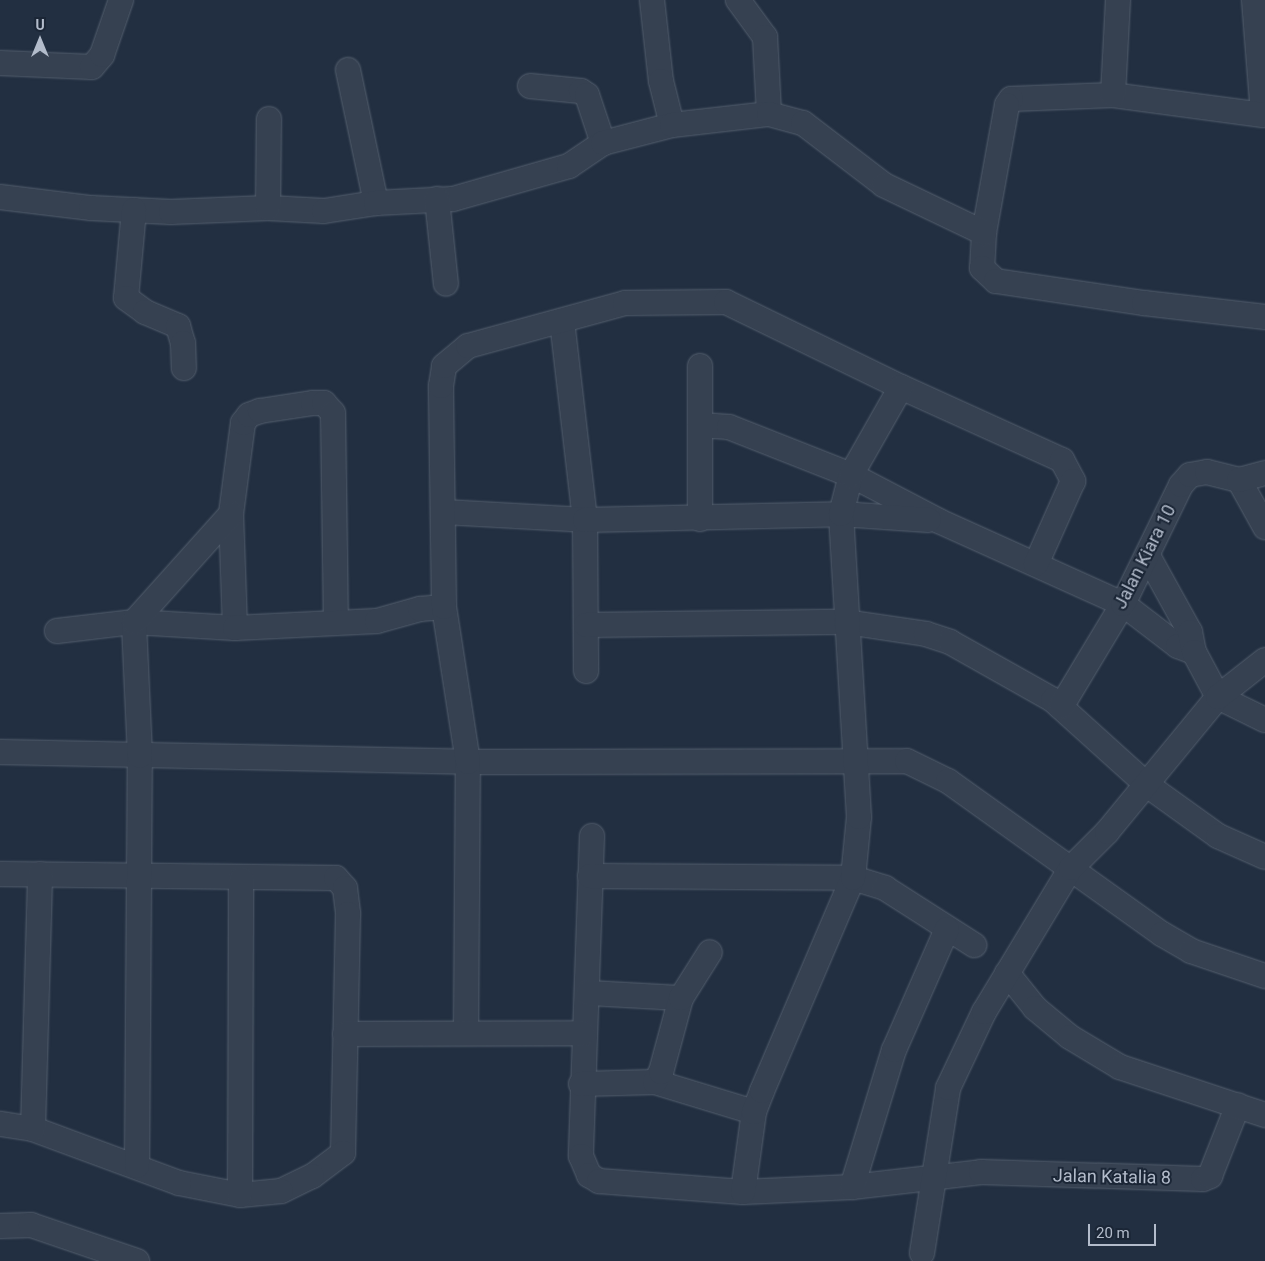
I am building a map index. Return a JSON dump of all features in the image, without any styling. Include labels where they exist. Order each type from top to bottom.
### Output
[{"type":"street","points":[[0,63],[92,67],[102,55],[121,0]]},
{"type":"street","points":[[652,0],[661,81],[672,125]]},
{"type":"street","points":[[738,0],[765,38],[769,114]]},
{"type":"street","points":[[1113,95],[1118,0]]},
{"type":"street","points":[[1254,0],[1264,116],[1113,95],[1011,99],[1007,105],[984,233],[982,268],[996,281],[1154,305],[1265,317]]},
{"type":"street","points":[[348,70],[376,202]]},
{"type":"street","points":[[530,86],[581,91],[588,95],[603,143]]},
{"type":"street","points":[[0,196],[91,208],[134,210],[268,208],[324,211],[376,202],[454,199],[568,166],[603,143],[672,125],[769,114],[804,123],[884,185],[984,233]]},
{"type":"street","points":[[268,208],[269,120]]},
{"type":"street","points":[[437,199],[446,284]]},
{"type":"street","points":[[134,210],[126,298],[145,312],[178,326],[183,343],[184,368]]},
{"type":"street","points":[[466,1033],[468,762],[444,607],[441,386],[444,366],[468,346],[625,303],[726,302],[1066,464],[1073,481],[1036,564]]},
{"type":"street","points":[[562,321],[585,520],[586,671]]},
{"type":"street","points":[[700,366],[700,519]]},
{"type":"street","points":[[743,1192],[754,1112],[853,878],[859,817],[841,514],[851,475],[902,387]]},
{"type":"street","points":[[235,628],[231,514],[239,434],[249,415],[313,403],[329,406],[333,413],[336,622]]},
{"type":"street","points":[[700,425],[729,427],[851,475],[939,521],[1123,604],[1178,646],[1194,652]]},
{"type":"street","name":"Jalan Kiara 10","points":[[1061,707],[1123,604],[1181,485],[1190,475],[1206,472],[1239,480],[1265,473]]},
{"type":"street","points":[[1239,480],[1265,527]]},
{"type":"street","points":[[444,512],[585,520],[700,519],[841,514],[939,521]]},
{"type":"street","points":[[137,1166],[140,756],[134,622],[231,514]]},
{"type":"street","points":[[1148,556],[1190,632],[1194,652],[1218,697],[1265,720]]},
{"type":"street","points":[[58,631],[134,622],[235,628],[377,621],[420,609],[444,607]]},
{"type":"street","points":[[586,625],[846,622],[926,634],[950,642],[1061,707],[1147,785],[1218,836],[1265,857]]},
{"type":"street","points":[[922,1252],[936,1178],[948,1088],[984,1012],[1072,868],[1147,785],[1218,697],[1265,660]]},
{"type":"street","points":[[0,752],[468,762],[907,761],[948,781],[1162,934],[1191,951],[1265,976]]},
{"type":"street","name":"Jalan Katalia 8","points":[[592,836],[588,993],[583,1033],[581,1084],[581,1156],[589,1175],[599,1181],[743,1192],[852,1187],[980,1172],[1203,1179],[1210,1176],[1238,1105]]},
{"type":"street","points":[[0,874],[140,875],[241,879],[336,878],[343,882],[348,914],[342,1156],[312,1176],[280,1191],[240,1195],[179,1183],[33,1129],[0,1124]]},
{"type":"street","points":[[33,1129],[40,874]]},
{"type":"street","points":[[590,876],[853,878],[886,888],[947,930],[974,945]]},
{"type":"street","points":[[240,1195],[241,879]]},
{"type":"street","points":[[852,1187],[894,1050],[947,930]]},
{"type":"street","points":[[655,1082],[661,1072],[681,998],[710,952]]},
{"type":"street","points":[[1007,973],[1035,1008],[1070,1037],[1120,1067],[1265,1115]]},
{"type":"street","points":[[588,993],[681,998]]},
{"type":"street","points":[[346,1034],[583,1033]]},
{"type":"street","points":[[581,1084],[655,1082],[754,1112]]},
{"type":"street","points":[[0,1226],[31,1225],[138,1261]]}]
